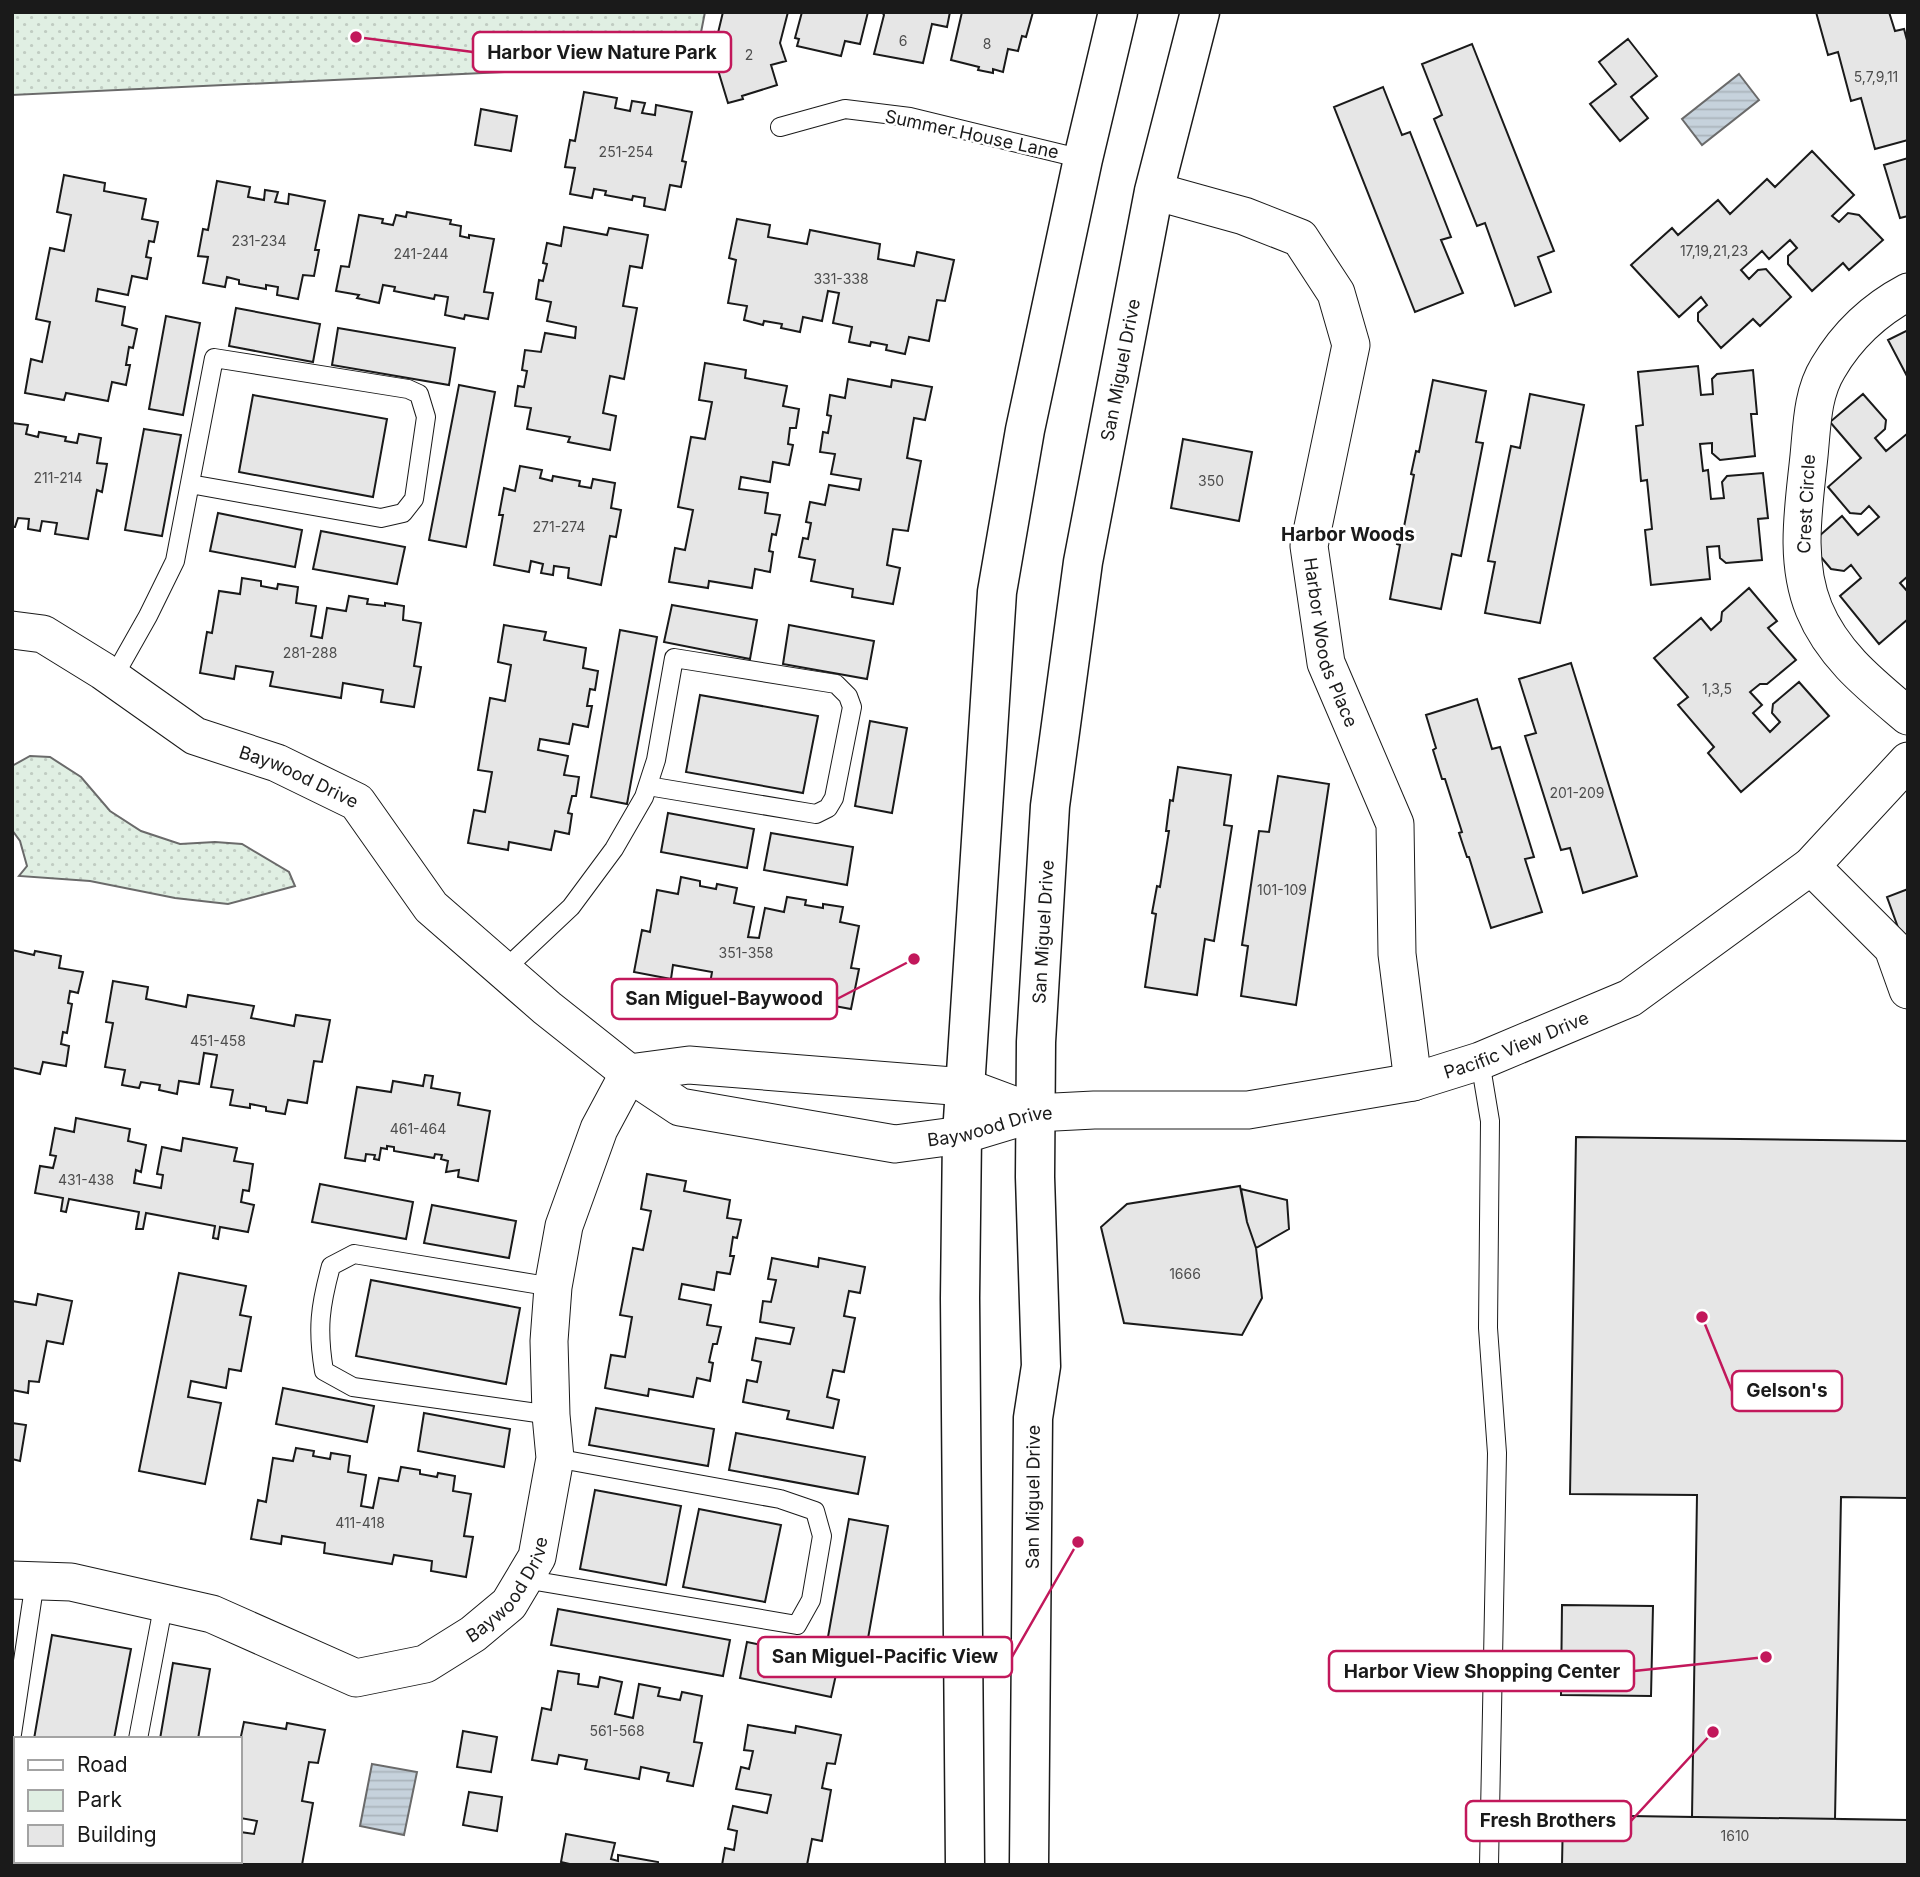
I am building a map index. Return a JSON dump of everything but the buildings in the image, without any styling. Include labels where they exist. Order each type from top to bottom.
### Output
[{"type":"main road","points":[[965,1865],[960,1298],[962,1135],[997,592],[1025,429],[1083,159],[1118,12]]},
{"type":"main road","name":"San Miguel Drive","points":[[1029,1865],[1033,1418],[1041,1366],[1036,1042],[1050,806],[1083,562],[1154,191],[1200,12]]},
{"type":"street","name":"Harbor Woods Place","points":[[1154,191],[1244,216],[1300,238],[1336,293],[1351,345],[1309,546],[1326,663],[1395,824],[1397,954],[1413,1082]]},
{"type":"street","name":"Crest Circle","points":[[1908,292],[1883,305],[1851,334],[1826,370],[1814,403],[1801,532],[1804,571],[1813,608],[1831,642],[1856,672],[1908,716]]},
{"type":"street","name":"Baywood Drive","points":[[12,630],[43,634],[113,678],[195,736],[277,763],[357,802],[430,907],[503,971],[629,1073],[680,1107],[895,1144],[962,1135],[1035,1113]]},
{"type":"street","name":"Pacific View Drive","points":[[1035,1113],[1094,1110],[1248,1110],[1413,1082],[1480,1061],[1630,998],[1811,866],[1908,761]]},
{"type":"street","points":[[1811,866],[1893,948],[1908,990]]},
{"type":"street","name":"Baywood Drive","points":[[629,1073],[689,1065],[965,1087],[1035,1113]]},
{"type":"street","name":"Baywood Drive","points":[[24,1581],[71,1582],[212,1614],[356,1678],[425,1664],[474,1634],[509,1604],[537,1557],[555,1458],[549,1341],[553,1287],[564,1226],[599,1129],[629,1073]]},
{"type":"lane","name":"Summer House Lane","points":[[780,127],[845,109],[910,117],[1083,159]]},
{"type":"lane","points":[[113,678],[175,561],[214,358],[408,389],[419,394],[426,417],[414,499],[403,513],[382,518],[190,484]]},
{"type":"lane","points":[[503,971],[572,907],[614,849],[645,797],[648,786],[656,760],[674,658],[836,684],[848,696],[852,707],[834,798],[828,808],[816,814],[648,786]]},
{"type":"lane","points":[[1480,1061],[1490,1121],[1488,1328],[1497,1453],[1489,1865]]},
{"type":"lane","points":[[551,1415],[353,1387],[324,1371],[318,1339],[321,1302],[331,1266],[354,1254],[553,1287]]},
{"type":"lane","points":[[524,1579],[797,1625],[811,1600],[822,1536],[815,1511],[780,1499],[555,1458]]},
{"type":"lane","points":[[12,1734],[24,1581]]},
{"type":"lane","points":[[138,1737],[164,1602]]},
{"type":"green space","points":[[12,12],[705,12],[695,63],[12,95]]},
{"type":"green space","points":[[30,756],[50,757],[81,777],[110,811],[141,831],[180,844],[242,844],[289,872],[295,886],[228,904],[175,898],[90,881],[19,876],[27,866],[20,841],[12,830],[12,766]]},
{"type":"shaded area","points":[[1739,74],[1759,100],[1702,145],[1682,119]]},
{"type":"shaded area","points":[[372,1764],[417,1772],[404,1835],[360,1826]]},
{"type":"place","name":"Harbor View Nature Park","points":[[356,37]]},
{"type":"place","name":"San Miguel-Baywood","points":[[914,959]]},
{"type":"place","name":"Gelson's","points":[[1702,1317]]},
{"type":"place","name":"San Miguel-Pacific View","points":[[1078,1542]]},
{"type":"place","name":"Harbor View Shopping Center","points":[[1766,1657]]},
{"type":"place","name":"Fresh Brothers","points":[[1713,1732]]},
{"type":"district","name":"Harbor Woods","points":[[1348,534]]}]
